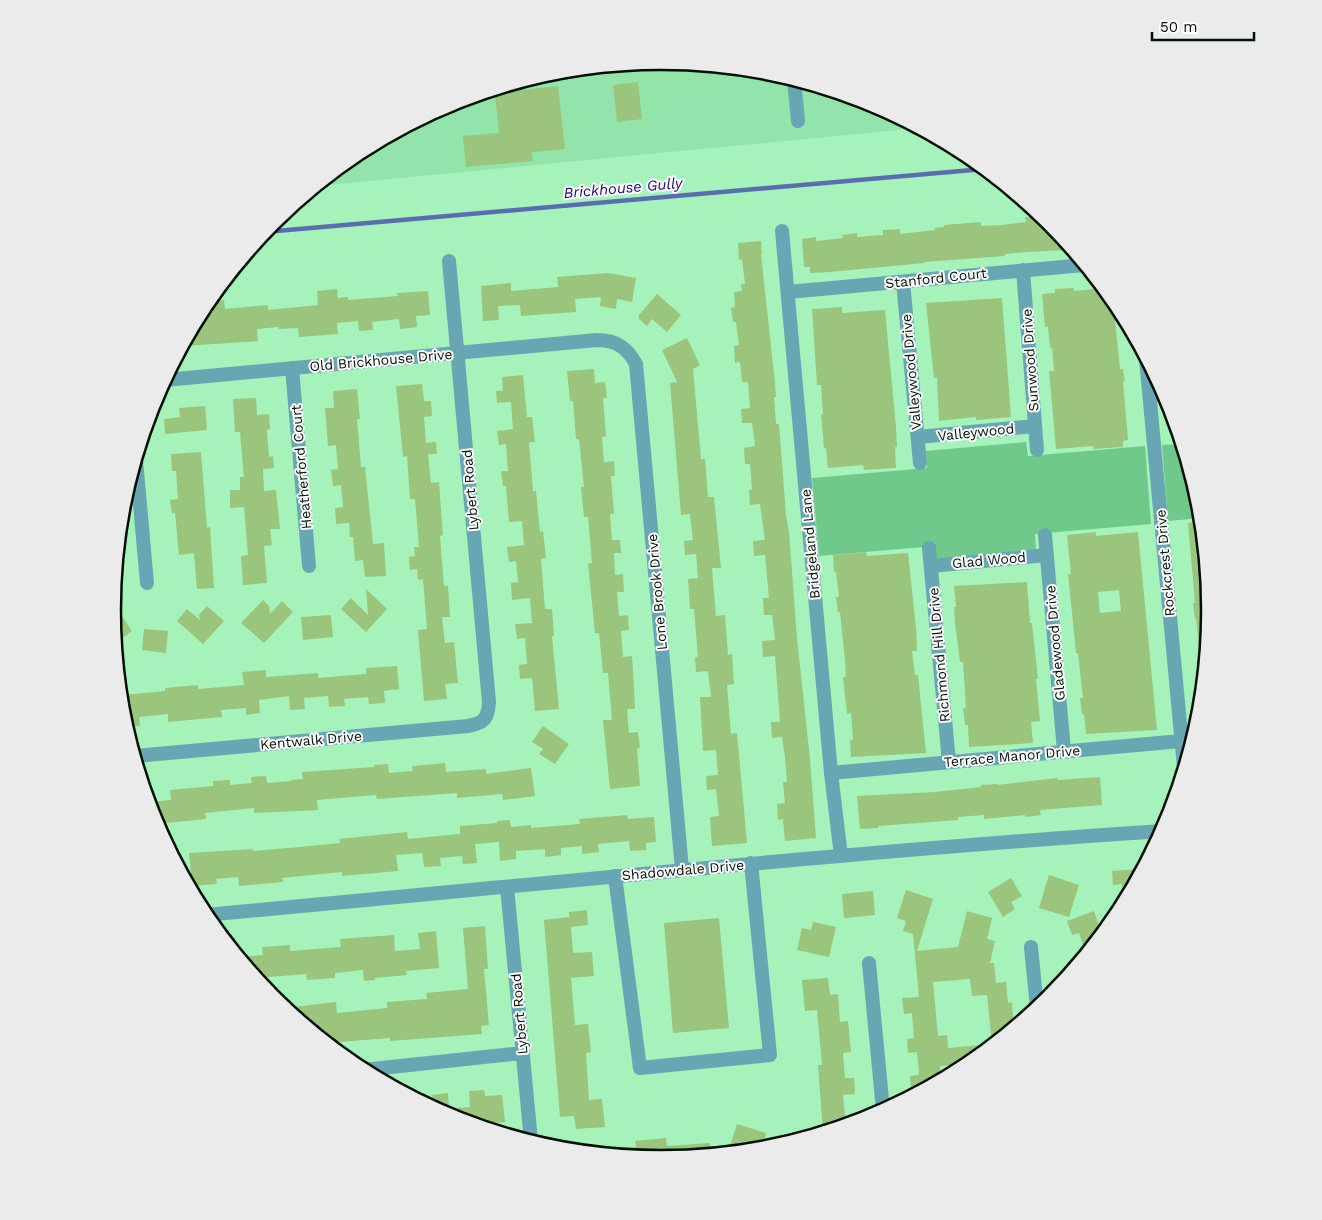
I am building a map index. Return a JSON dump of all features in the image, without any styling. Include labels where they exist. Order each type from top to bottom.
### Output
[{"type":"street","points":[[795,87],[798,121]]},
{"type":"street","name":"Bridgeland Lane","points":[[782,231],[831,773],[841,856]]},
{"type":"street","name":"Lybert Road","points":[[449,261],[489,702],[489,712],[485,719]]},
{"type":"street","name":"Stanford Court","points":[[788,292],[1076,265]]},
{"type":"street","name":"Sunwood Drive","points":[[1022,270],[1037,450]]},
{"type":"street","name":"Valleywood Drive","points":[[903,282],[920,463]]},
{"type":"street","name":"Old Brickhouse Drive","points":[[173,379],[598,340]]},
{"type":"street","name":"Lone Brook Drive","points":[[598,340],[619,344],[629,352],[636,364],[682,869]]},
{"type":"street","name":"Heatherford Court","points":[[292,368],[309,566]]},
{"type":"street","name":"Rockcrest Drive","points":[[1148,377],[1186,735]]},
{"type":"street","name":"Valleywood","points":[[918,437],[1035,426]]},
{"type":"street","points":[[137,477],[147,583]]},
{"type":"street","name":"Gladewood Drive","points":[[1045,535],[1064,751]]},
{"type":"street","name":"Richmond Hill Drive","points":[[929,548],[949,762]]},
{"type":"street","name":"Glad Wood","points":[[931,566],[1047,555]]},
{"type":"street","name":"Kentwalk Drive","points":[[141,755],[468,726],[479,724],[485,719]]},
{"type":"street","name":"Terrace Manor Drive","points":[[831,773],[1185,740]]},
{"type":"street","name":"Shadowdale Drive","points":[[215,914],[682,869],[1020,840],[1153,832]]},
{"type":"street","points":[[615,876],[640,1068],[770,1054],[751,863]]},
{"type":"street","name":"Lybert Road","points":[[507,887],[530,1134]]},
{"type":"street","points":[[1031,947],[1036,998]]},
{"type":"street","points":[[870,963],[883,1102]]},
{"type":"street","points":[[376,1069],[522,1053]]},
{"type":"shaded area","points":[[626,71],[696,71],[766,80],[801,88],[835,99],[868,111],[906,129],[328,185],[391,142],[454,111],[521,88],[556,80]]},
{"type":"shaded area","points":[[1026,442],[1028,456],[1145,446],[1151,524],[1035,534],[1036,551],[936,559],[935,546],[819,556],[812,478],[927,468],[926,451]]},
{"type":"shaded area","points":[[1175,444],[1183,470],[1193,519],[1168,521],[1162,445]]},
{"type":"building","points":[[638,82],[642,119],[617,122],[613,85]]},
{"type":"building","points":[[558,86],[565,149],[532,152],[533,161],[466,167],[463,136],[499,133],[495,96],[511,91]]},
{"type":"building","points":[[1025,217],[1031,217],[1063,250],[1005,254],[1005,256],[830,272],[810,273],[810,267],[804,267],[802,239],[816,237],[816,241],[843,238],[842,235],[857,233],[857,237],[883,235],[883,230],[900,229],[900,234],[935,230],[935,228],[944,227],[944,225],[981,222],[981,226],[1002,225],[1026,222]]},
{"type":"building","points":[[761,241],[775,383],[776,424],[779,424],[816,838],[785,841],[783,819],[778,820],[777,804],[785,803],[783,782],[787,782],[785,757],[782,737],[772,738],[771,722],[780,722],[775,656],[763,657],[762,641],[775,640],[772,615],[764,615],[763,598],[769,598],[765,555],[754,556],[753,541],[765,540],[760,504],[750,505],[749,490],[752,489],[750,464],[745,464],[744,448],[755,446],[752,423],[742,423],[741,409],[750,408],[748,382],[742,382],[740,362],[735,363],[734,346],[739,345],[736,322],[733,322],[731,308],[735,307],[734,292],[742,291],[741,284],[745,284],[742,259],[739,260],[738,243]]},
{"type":"building","points":[[608,273],[636,278],[632,302],[617,299],[616,309],[600,306],[601,297],[575,299],[576,312],[521,316],[520,305],[498,306],[499,320],[483,321],[481,286],[511,283],[511,291],[558,287],[557,277]]},
{"type":"building","points":[[1074,288],[1074,291],[1095,289],[1117,321],[1115,321],[1120,369],[1123,369],[1125,381],[1123,381],[1128,440],[1123,441],[1123,447],[1093,449],[1093,446],[1056,449],[1049,371],[1054,371],[1052,347],[1050,348],[1048,327],[1045,327],[1042,294],[1055,293],[1055,289]]},
{"type":"building","points":[[337,289],[338,298],[348,297],[348,300],[398,296],[397,293],[428,291],[430,315],[416,316],[417,327],[400,329],[399,319],[372,322],[373,330],[359,331],[358,321],[337,323],[338,334],[299,337],[298,328],[279,329],[278,327],[257,329],[258,341],[190,346],[219,300],[224,300],[225,309],[268,305],[268,310],[318,305],[317,291]]},
{"type":"building","points":[[657,294],[681,315],[667,332],[652,319],[647,326],[639,319],[639,315]]},
{"type":"building","points":[[1002,298],[1011,417],[976,420],[976,417],[939,421],[937,378],[934,378],[926,303]]},
{"type":"building","points":[[842,307],[842,313],[885,310],[896,427],[896,468],[864,470],[863,465],[828,468],[821,414],[823,414],[821,385],[817,385],[812,309]]},
{"type":"building","points":[[687,338],[700,365],[693,369],[701,459],[705,459],[708,497],[714,497],[721,568],[712,568],[716,616],[725,615],[728,655],[732,654],[734,684],[727,685],[731,734],[737,733],[747,843],[712,846],[710,817],[719,816],[716,789],[707,790],[706,776],[718,775],[716,750],[703,751],[700,697],[711,697],[708,671],[696,672],[695,658],[698,657],[694,609],[690,609],[688,579],[698,578],[696,554],[685,555],[684,541],[693,540],[690,514],[681,515],[670,383],[677,382],[662,350]]},
{"type":"building","points":[[594,369],[595,383],[605,382],[607,398],[603,398],[606,436],[602,437],[604,462],[614,461],[615,476],[611,476],[614,514],[610,514],[612,540],[620,540],[621,553],[614,553],[615,575],[623,574],[624,592],[617,592],[619,616],[628,615],[629,630],[621,631],[623,657],[632,656],[633,671],[635,709],[627,709],[629,733],[638,732],[640,748],[637,748],[640,786],[610,789],[603,720],[612,720],[608,673],[603,673],[599,633],[595,633],[588,564],[592,563],[588,517],[584,517],[581,487],[584,487],[579,439],[576,439],[573,401],[570,401],[567,371]]},
{"type":"building","points":[[523,375],[527,417],[532,417],[535,442],[529,442],[533,491],[536,491],[540,532],[543,531],[546,558],[541,559],[545,609],[552,609],[554,636],[552,636],[559,709],[535,711],[532,678],[520,679],[519,665],[527,664],[525,638],[517,639],[515,624],[532,623],[530,598],[512,600],[511,583],[518,582],[516,561],[509,562],[507,547],[524,545],[522,521],[509,522],[506,486],[503,486],[501,471],[508,471],[506,444],[499,445],[497,431],[513,429],[511,402],[497,403],[496,391],[503,391],[502,377]]},
{"type":"building","points":[[422,384],[424,401],[431,401],[432,416],[424,417],[426,443],[436,442],[437,454],[428,454],[431,483],[439,482],[443,535],[440,536],[444,586],[448,586],[450,617],[442,617],[445,643],[454,642],[458,683],[445,684],[447,699],[424,701],[418,630],[427,629],[423,579],[418,580],[417,569],[410,570],[409,557],[415,556],[414,547],[419,547],[415,499],[410,499],[407,456],[403,457],[396,386]]},
{"type":"building","points":[[357,389],[360,419],[357,419],[361,467],[365,467],[373,544],[384,543],[386,576],[365,577],[363,560],[355,561],[353,537],[350,537],[349,523],[336,524],[335,508],[343,507],[341,485],[333,486],[331,470],[338,469],[336,445],[328,446],[325,408],[334,408],[333,391]]},
{"type":"building","points":[[256,398],[257,415],[269,414],[270,429],[267,430],[269,457],[273,456],[274,468],[263,469],[264,491],[276,490],[280,529],[270,529],[272,545],[264,546],[267,583],[243,585],[241,556],[248,555],[244,507],[230,508],[230,490],[240,490],[240,477],[244,477],[240,432],[235,432],[233,399]]},
{"type":"building","points":[[205,406],[207,430],[165,434],[164,419],[180,417],[179,408]]},
{"type":"building","points":[[201,452],[207,528],[210,527],[214,588],[197,589],[194,553],[179,555],[175,513],[172,513],[170,500],[178,499],[176,471],[172,471],[171,454]]},
{"type":"building","points":[[1193,522],[1200,575],[1199,650],[1193,603],[1195,603],[1188,523]]},
{"type":"building","points":[[1096,532],[1096,536],[1138,532],[1157,730],[1086,734],[1080,698],[1083,698],[1078,653],[1076,653],[1068,574],[1071,574],[1067,535]],"holes":[[[1119,590],[1121,611],[1100,613],[1098,592]]]},
{"type":"building","points":[[866,552],[867,556],[908,553],[917,651],[912,651],[915,675],[918,675],[926,753],[851,757],[850,740],[853,740],[851,713],[847,714],[843,677],[846,677],[845,660],[840,612],[838,613],[836,597],[839,597],[833,555]]},
{"type":"building","points":[[1027,582],[1030,623],[1032,623],[1038,679],[1036,679],[1040,721],[1031,722],[1033,743],[969,747],[968,725],[965,725],[963,708],[966,708],[963,662],[960,662],[955,623],[954,586]]},
{"type":"building","points":[[366,589],[387,609],[366,632],[341,609],[351,598],[368,615]]},
{"type":"building","points":[[263,600],[269,606],[270,614],[282,601],[293,612],[264,643],[241,623]]},
{"type":"building","points":[[207,606],[224,621],[203,644],[177,621],[187,609],[200,620],[199,615]]},
{"type":"building","points":[[331,615],[333,637],[303,640],[301,617]]},
{"type":"building","points":[[123,618],[132,631],[122,639],[121,619]]},
{"type":"building","points":[[144,629],[168,631],[166,653],[142,650]]},
{"type":"building","points":[[397,666],[399,689],[384,691],[385,703],[369,704],[368,697],[344,699],[345,706],[329,707],[328,696],[304,698],[305,709],[290,710],[289,696],[259,700],[260,713],[246,715],[246,708],[221,710],[222,717],[168,722],[168,714],[139,717],[140,726],[134,726],[131,715],[128,695],[198,685],[198,689],[244,685],[242,672],[266,670],[266,677],[318,673],[318,678],[366,674],[366,668]]},
{"type":"building","points":[[543,726],[569,744],[555,764],[539,754],[543,749],[532,742]]},
{"type":"building","points":[[445,763],[446,772],[486,769],[486,774],[531,768],[535,796],[503,800],[502,794],[457,798],[457,793],[377,799],[376,795],[317,800],[318,810],[254,813],[254,808],[205,813],[206,819],[165,823],[156,801],[171,800],[170,790],[213,786],[213,781],[230,780],[230,785],[252,783],[251,777],[266,776],[267,783],[303,779],[302,772],[374,767],[374,765],[388,764],[389,773],[413,771],[412,766]]},
{"type":"building","points":[[1100,777],[1102,805],[1040,810],[1041,815],[1025,817],[1025,815],[984,819],[984,815],[958,817],[958,820],[860,829],[857,796],[935,792],[981,787],[981,785],[1057,778],[1058,780]]},
{"type":"building","points":[[627,815],[628,819],[654,817],[656,842],[646,843],[646,850],[630,851],[629,841],[598,844],[599,852],[582,854],[582,846],[561,848],[561,855],[545,857],[545,849],[516,851],[516,859],[500,861],[499,842],[475,844],[477,863],[463,864],[462,856],[440,858],[441,866],[424,867],[422,853],[396,855],[398,871],[342,876],[342,872],[282,878],[283,882],[239,886],[238,877],[216,879],[217,884],[197,886],[191,876],[189,853],[299,847],[340,843],[339,839],[407,832],[408,839],[460,834],[460,826],[497,823],[497,821],[510,820],[511,827],[531,825],[531,828],[580,824],[579,819]]},
{"type":"building","points":[[1134,870],[1122,891],[1122,884],[1113,885],[1112,871]]},
{"type":"building","points":[[1049,875],[1079,885],[1069,917],[1039,908]]},
{"type":"building","points":[[1011,878],[1022,896],[1011,902],[1015,909],[1003,917],[988,892]]},
{"type":"building","points":[[906,890],[933,899],[917,951],[958,947],[967,911],[992,918],[987,939],[995,941],[990,963],[994,963],[996,983],[1006,982],[1008,1003],[1012,1002],[1013,1019],[991,1037],[987,995],[972,996],[970,979],[933,982],[938,1036],[947,1035],[948,1048],[980,1045],[951,1065],[940,1066],[940,1072],[911,1088],[910,1076],[919,1075],[917,1052],[908,1053],[907,1039],[914,1038],[912,1013],[904,1014],[902,998],[919,997],[913,934],[903,931],[906,921],[897,918]]},
{"type":"building","points":[[873,891],[875,915],[844,918],[842,894]]},
{"type":"building","points":[[587,910],[588,925],[571,927],[573,953],[592,952],[594,976],[571,978],[575,1025],[588,1024],[591,1052],[586,1053],[589,1100],[602,1099],[605,1127],[576,1129],[574,1116],[560,1117],[544,920],[569,917],[569,912]]},
{"type":"building","points":[[1094,911],[1099,925],[1083,946],[1079,933],[1072,935],[1067,921]]},
{"type":"building","points":[[719,918],[729,1028],[673,1033],[664,923]]},
{"type":"building","points":[[813,922],[836,927],[829,957],[797,950],[802,928],[811,930]]},
{"type":"building","points":[[485,926],[488,969],[484,969],[489,1025],[481,1026],[482,1034],[390,1041],[390,1038],[339,1042],[340,1044],[295,1007],[336,1002],[337,1013],[387,1008],[387,1002],[427,999],[426,993],[468,989],[463,928]]},
{"type":"building","points":[[436,931],[439,968],[406,971],[407,975],[364,981],[363,970],[335,973],[335,978],[307,980],[306,974],[265,977],[247,956],[263,955],[262,947],[290,945],[290,951],[341,947],[340,939],[394,935],[395,951],[420,949],[418,933]]},
{"type":"building","points":[[828,978],[830,995],[838,994],[840,1022],[848,1021],[851,1052],[843,1053],[845,1078],[854,1078],[855,1094],[843,1095],[845,1117],[822,1125],[818,1065],[822,1065],[817,1010],[805,1011],[802,980]]},
{"type":"building","points":[[484,1090],[485,1096],[502,1095],[505,1122],[494,1123],[453,1109],[470,1107],[469,1091]]},
{"type":"building","points":[[448,1093],[449,1107],[433,1099],[432,1095]]},
{"type":"building","points":[[737,1124],[766,1133],[764,1140],[730,1145]]},
{"type":"building","points":[[666,1138],[667,1146],[710,1143],[710,1147],[636,1149],[635,1141]]},
{"type":"waterway","name":"Brickhouse Gully","points":[[276,231],[973,170]]}]
